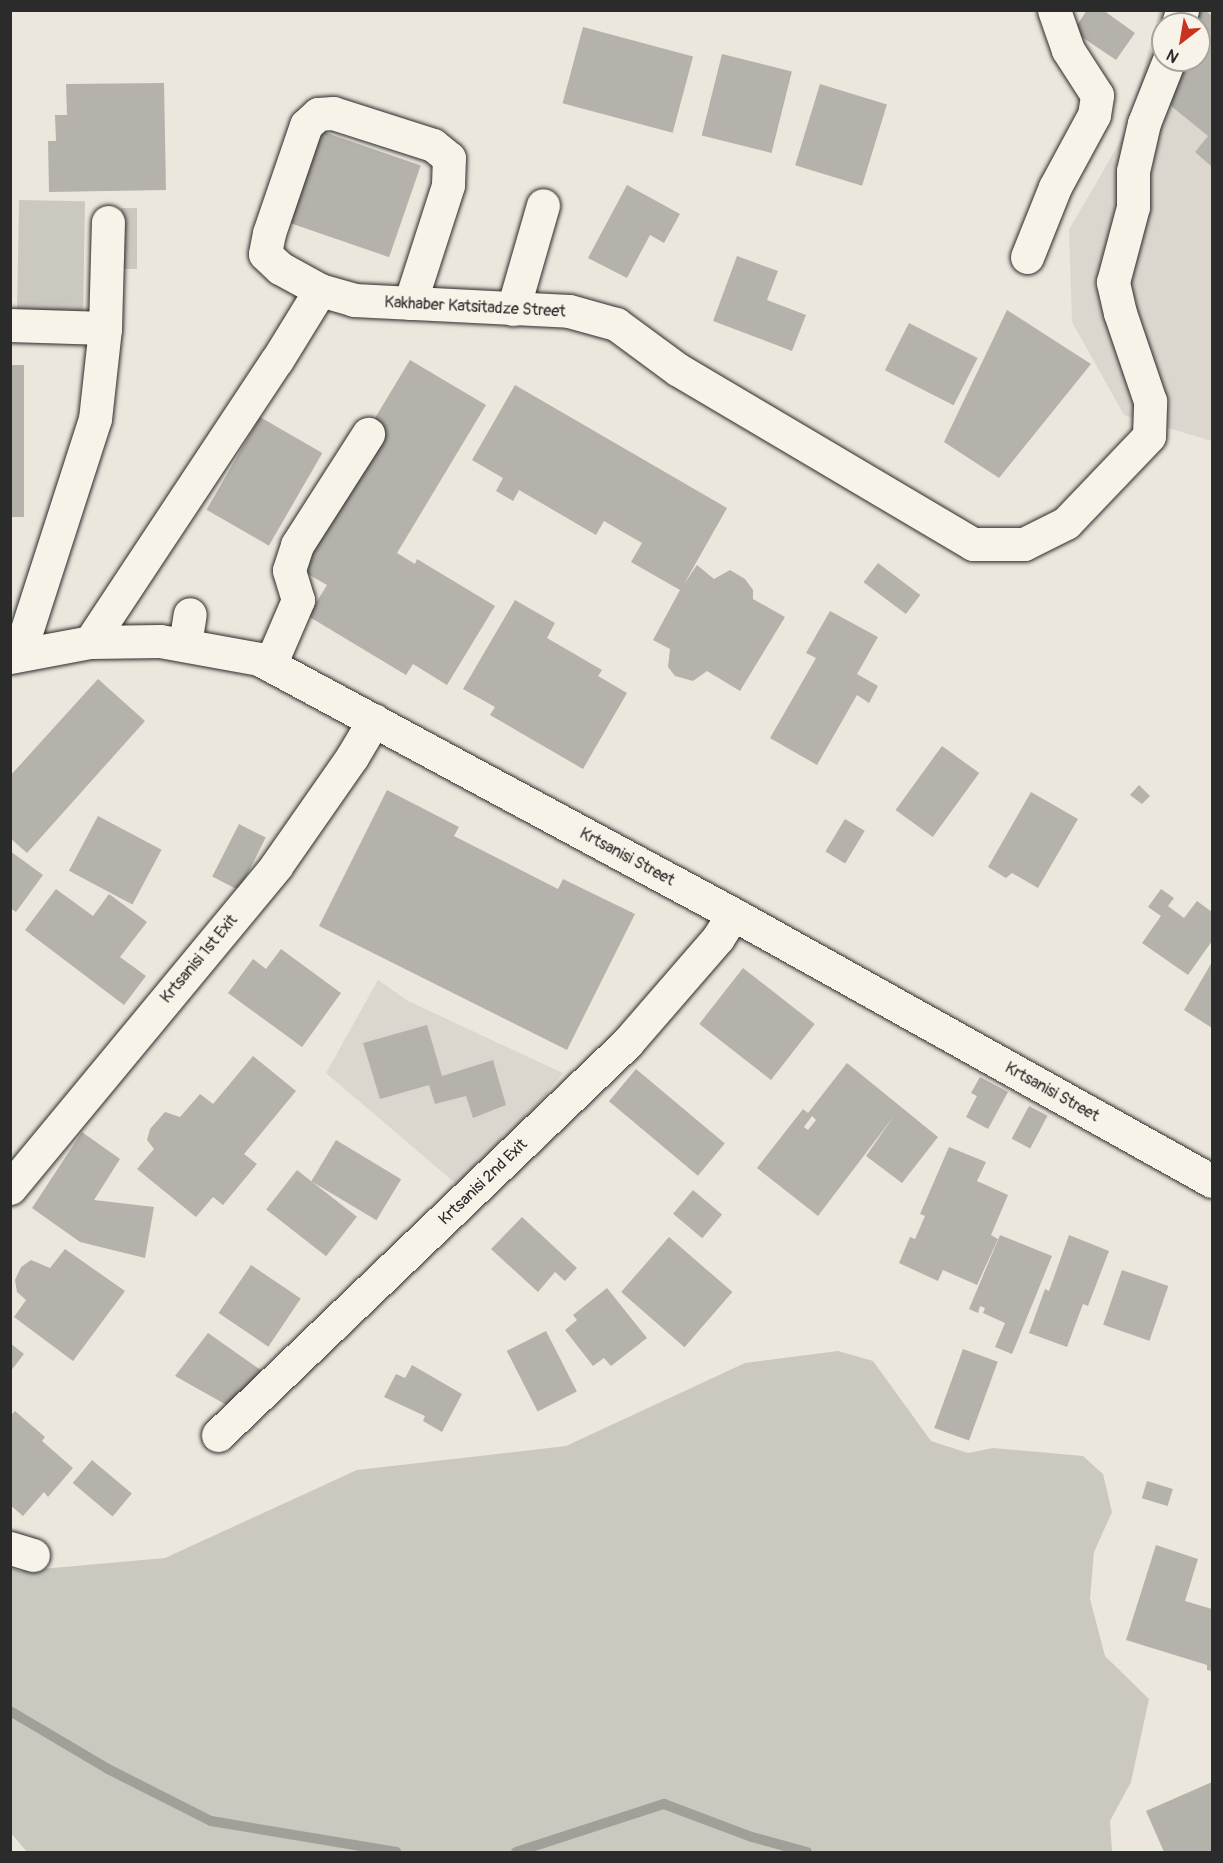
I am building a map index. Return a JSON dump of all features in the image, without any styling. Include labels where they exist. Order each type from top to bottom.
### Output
[{"type":"street","points":[[1027,257],[1055,187],[1094,115],[1097,94],[1068,50],[1054,10]]},
{"type":"street","name":"Kakhaber Katsitadze Street","points":[[320,290],[354,300],[569,311],[616,324],[678,369],[973,544],[1024,544],[1066,523],[1149,436],[1150,401],[1120,313],[1113,282],[1133,207],[1133,171],[1144,123],[1163,72]]},
{"type":"street","points":[[90,642],[277,360],[320,290],[280,268],[266,254],[270,233],[306,125],[318,114],[333,113],[433,145],[449,158],[448,185],[410,303]]},
{"type":"street","points":[[513,309],[543,205]]},
{"type":"street","points":[[15,656],[95,419],[105,328],[108,222]]},
{"type":"street","points":[[10,325],[105,328]]},
{"type":"street","points":[[270,665],[298,600],[289,570],[297,545],[368,434]]},
{"type":"street","name":"Krtsanisi Street","points":[[15,656],[90,642],[160,641],[188,629],[259,659],[733,914],[1212,1181]]},
{"type":"street","name":"Krtsanisi 1st Exit","points":[[10,1188],[276,866],[352,758],[374,720]]},
{"type":"street","name":"Krtsanisi 2nd Exit","points":[[218,1435],[627,1043],[718,938],[733,914]]},
{"type":"shaded area","points":[[1159,11],[1212,11],[1212,441],[1124,415],[1072,322],[1069,230],[1129,126],[1151,42],[1151,72],[1211,72],[1211,12]]},
{"type":"shaded area","points":[[19,200],[85,201],[83,314],[17,313]]},
{"type":"shaded area","points":[[121,208],[137,208],[137,269],[121,269]]},
{"type":"shaded area","points":[[378,980],[408,1001],[563,1073],[508,1141],[462,1189],[326,1073]]},
{"type":"shaded area","points":[[838,1351],[873,1361],[931,1441],[968,1453],[993,1448],[1083,1456],[1103,1474],[1112,1512],[1094,1552],[1090,1599],[1105,1656],[1149,1699],[1131,1782],[1110,1821],[1112,1852],[27,1852],[11,1833],[10,1568],[19,1571],[165,1558],[357,1470],[566,1446],[745,1363]]},
{"type":"building","points":[[1087,10],[1103,10],[1135,33],[1116,60],[1073,31]]},
{"type":"building","points":[[1211,15],[1212,167],[1195,152],[1208,136],[1159,96],[1179,72],[1211,72]]},
{"type":"building","points":[[583,27],[693,57],[673,133],[563,103]]},
{"type":"building","points":[[722,54],[792,71],[772,153],[702,136]]},
{"type":"building","points":[[164,83],[166,190],[49,192],[48,141],[56,141],[55,115],[67,115],[66,84]]},
{"type":"building","points":[[820,84],[887,104],[862,186],[795,165]]},
{"type":"building","points":[[312,128],[421,165],[389,257],[280,220]]},
{"type":"building","points":[[627,185],[680,214],[664,243],[650,235],[627,278],[588,258]]},
{"type":"building","points":[[737,256],[778,271],[767,300],[806,315],[792,351],[713,321]]},
{"type":"building","points":[[1007,310],[1091,364],[999,478],[944,442]]},
{"type":"building","points":[[909,323],[978,358],[954,405],[885,370]]},
{"type":"building","points":[[410,360],[486,405],[397,553],[415,564],[417,559],[495,606],[447,685],[413,664],[406,675],[308,616],[327,585],[301,570],[385,430],[372,423]]},
{"type":"building","points":[[10,365],[24,365],[24,517],[10,517]]},
{"type":"building","points":[[515,385],[727,508],[684,584],[697,565],[714,579],[730,570],[745,579],[753,590],[753,599],[785,617],[740,691],[707,671],[693,681],[675,676],[668,667],[670,649],[653,640],[680,590],[631,562],[642,543],[604,521],[596,535],[519,490],[513,501],[496,491],[503,478],[472,460]]},
{"type":"building","points":[[260,417],[322,453],[269,546],[207,510]]},
{"type":"building","points":[[878,563],[920,595],[906,614],[864,582]]},
{"type":"building","points":[[515,600],[555,623],[547,638],[602,670],[598,676],[627,693],[583,769],[490,715],[495,707],[463,689]]},
{"type":"building","points":[[830,611],[878,637],[857,674],[878,686],[869,703],[857,695],[817,765],[770,738],[816,658],[806,653]]},
{"type":"building","points":[[98,679],[145,721],[27,853],[10,838],[10,776]]},
{"type":"building","points":[[942,746],[979,773],[933,837],[896,810]]},
{"type":"building","points":[[1139,785],[1150,796],[1142,804],[1130,795]]},
{"type":"building","points":[[387,790],[459,827],[454,836],[558,889],[563,879],[635,914],[567,1050],[319,926]]},
{"type":"building","points":[[1031,792],[1078,819],[1038,888],[1012,873],[1006,878],[988,867]]},
{"type":"building","points":[[98,816],[162,850],[132,905],[69,871]]},
{"type":"building","points":[[845,819],[865,831],[845,863],[825,852]]},
{"type":"building","points":[[239,824],[266,838],[239,890],[212,877]]},
{"type":"building","points":[[10,851],[43,875],[16,912],[10,908]]},
{"type":"building","points":[[56,889],[93,916],[109,894],[147,922],[120,957],[146,976],[124,1005],[25,930]]},
{"type":"building","points":[[1161,889],[1174,898],[1168,906],[1184,918],[1197,901],[1212,912],[1212,941],[1188,975],[1142,943],[1161,916],[1148,907]]},
{"type":"building","points":[[281,949],[341,993],[302,1047],[228,993],[253,959],[266,969]]},
{"type":"building","points":[[1212,962],[1212,1028],[1184,1010]]},
{"type":"building","points":[[743,968],[815,1024],[771,1080],[699,1024]]},
{"type":"building","points":[[427,1025],[442,1076],[493,1060],[506,1105],[473,1118],[466,1096],[435,1104],[429,1085],[380,1099],[363,1043]]},
{"type":"building","points":[[253,1056],[296,1091],[244,1154],[257,1164],[223,1205],[213,1197],[196,1217],[137,1169],[154,1149],[147,1140],[150,1129],[165,1112],[180,1117],[200,1094],[213,1104]]},
{"type":"building","points":[[847,1063],[938,1137],[902,1183],[866,1156],[894,1116],[818,1216],[757,1168],[803,1109],[808,1113]],"holes":[[[812,1116],[816,1120],[808,1130],[804,1127]]]},
{"type":"building","points":[[636,1069],[725,1144],[698,1176],[609,1101]]},
{"type":"building","points":[[980,1077],[1008,1092],[988,1129],[966,1117],[977,1096],[971,1093]]},
{"type":"building","points":[[1029,1106],[1048,1116],[1030,1149],[1012,1139]]},
{"type":"building","points":[[82,1132],[120,1159],[94,1200],[154,1207],[145,1258],[80,1242],[32,1208]]},
{"type":"building","points":[[336,1140],[401,1179],[376,1220],[311,1181]]},
{"type":"building","points":[[949,1147],[986,1162],[977,1181],[1008,1195],[991,1235],[998,1239],[977,1285],[943,1270],[938,1281],[899,1263],[910,1237],[915,1239],[925,1216],[920,1214]]},
{"type":"building","points":[[297,1170],[357,1217],[326,1256],[266,1209]]},
{"type":"building","points":[[693,1190],[722,1214],[702,1238],[673,1214]]},
{"type":"building","points":[[522,1217],[577,1268],[565,1281],[555,1272],[538,1292],[491,1249]]},
{"type":"building","points":[[1000,1235],[1052,1256],[1012,1354],[995,1347],[1005,1323],[983,1313],[985,1308],[980,1306],[978,1313],[969,1309]]},
{"type":"building","points":[[1069,1235],[1109,1251],[1088,1306],[1083,1304],[1067,1347],[1029,1333],[1045,1289],[1049,1291]]},
{"type":"building","points":[[669,1237],[732,1292],[685,1347],[621,1292]]},
{"type":"building","points":[[65,1249],[125,1291],[73,1361],[14,1317],[26,1300],[17,1292],[15,1280],[21,1267],[31,1260],[50,1268]]},
{"type":"building","points":[[251,1265],[301,1299],[268,1347],[219,1313]]},
{"type":"building","points":[[1122,1270],[1168,1286],[1149,1341],[1103,1325]]},
{"type":"building","points":[[607,1288],[647,1338],[611,1366],[604,1358],[593,1366],[565,1330],[577,1320],[573,1315]]},
{"type":"building","points":[[546,1331],[577,1392],[538,1412],[507,1351]]},
{"type":"building","points":[[208,1333],[262,1371],[239,1412],[175,1376]]},
{"type":"building","points":[[10,1343],[24,1354],[10,1372]]},
{"type":"building","points":[[963,1349],[998,1362],[969,1441],[934,1428]]},
{"type":"building","points":[[412,1365],[462,1394],[442,1432],[423,1421],[425,1416],[384,1397],[396,1374],[405,1378]]},
{"type":"building","points":[[15,1411],[45,1437],[42,1441],[73,1468],[48,1497],[44,1492],[23,1516],[10,1505],[10,1416]]},
{"type":"building","points":[[92,1460],[132,1493],[113,1516],[73,1483]]},
{"type":"building","points":[[1147,1481],[1173,1489],[1168,1506],[1142,1498]]},
{"type":"building","points":[[1156,1545],[1198,1559],[1185,1601],[1212,1609],[1212,1671],[1207,1670],[1207,1665],[1126,1640]]},
{"type":"building","points":[[1212,1782],[1212,1851],[1164,1852],[1146,1811]]},
{"type":"waterway","points":[[10,1711],[108,1769],[211,1821],[396,1852]]},
{"type":"waterway","points":[[516,1852],[664,1804],[752,1837],[807,1852]]}]
